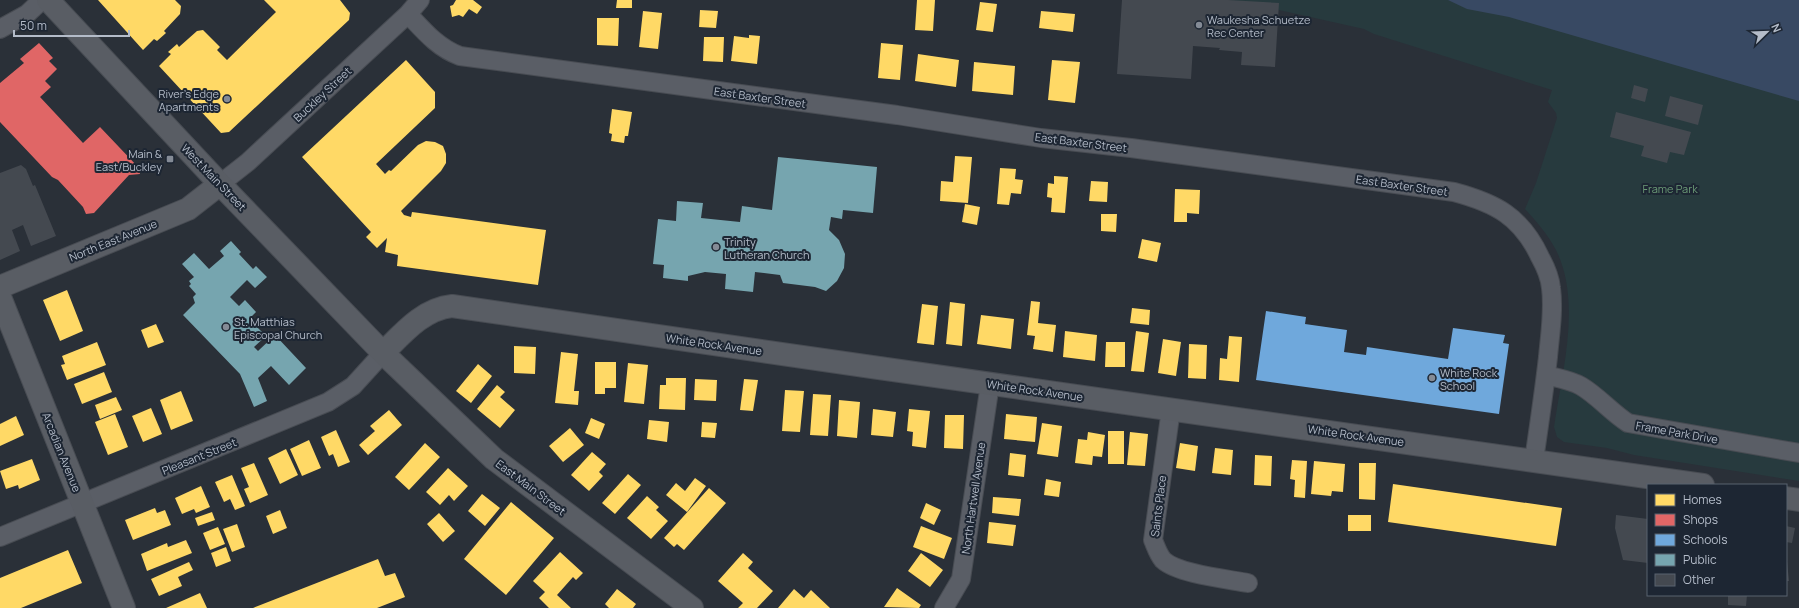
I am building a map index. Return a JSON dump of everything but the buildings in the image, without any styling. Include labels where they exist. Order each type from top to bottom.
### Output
[{"type":"main road","name":"West Main Street","points":[[48,0],[220,184],[383,352]]},
{"type":"main road","name":"North East Avenue","points":[[0,287],[188,209],[220,184]]},
{"type":"main road","name":"Arcadian Avenue","points":[[0,297],[124,608]]},
{"type":"main road","name":"White Rock Avenue","points":[[383,352],[428,312],[440,307],[452,306],[1696,484]]},
{"type":"main road","name":"East Main Street","points":[[383,352],[494,459],[692,608]]},
{"type":"main road","points":[[1787,498],[1799,500]]},
{"type":"street","points":[[0,29],[27,14],[42,0]]},
{"type":"street","name":"Buckley Street","points":[[220,184],[253,157],[408,14],[420,0]]},
{"type":"street","name":"East Baxter Street","points":[[408,14],[437,44],[460,56],[897,115],[1041,138],[1131,148],[1454,192],[1480,199],[1496,206],[1521,227],[1535,246],[1547,271],[1551,287],[1552,317],[1546,375],[1534,460]]},
{"type":"street","name":"Pleasant Street","points":[[0,537],[328,402],[353,386],[383,352]]},
{"type":"street","name":"Frame Park Drive","points":[[1546,375],[1575,383],[1583,387],[1616,416],[1628,423],[1799,452]]},
{"type":"street","name":"North Hartwell Avenue","points":[[944,608],[961,579],[990,384]]},
{"type":"street","name":"Saints Place","points":[[1171,409],[1153,540],[1159,554],[1164,561],[1185,571],[1248,583]]},
{"type":"green space","name":"Frame Park","points":[[1222,0],[1799,0],[1799,481],[1634,455],[1607,448],[1564,442],[1557,437],[1554,427],[1568,337],[1568,292],[1564,270],[1556,250],[1542,229],[1525,209],[1536,183],[1557,118],[1556,113],[1548,102],[1552,90],[1374,34],[1364,29],[1257,5]]},
{"type":"water","points":[[1448,0],[1799,0],[1799,101],[1509,17],[1467,9]]},
{"type":"place","name":"Waukesha Schuetze Rec Center","points":[[1199,25]]},
{"type":"place","name":"River's Edge Apartments","points":[[227,99]]},
{"type":"place","name":"Main & East/Buckley","points":[[170,159]]},
{"type":"place","name":"Trinity Lutheran Church","points":[[716,247]]},
{"type":"place","name":"St. Matthias Episcopal Church","points":[[226,327]]},
{"type":"place","name":"White Rock School","points":[[1432,378]]}]
